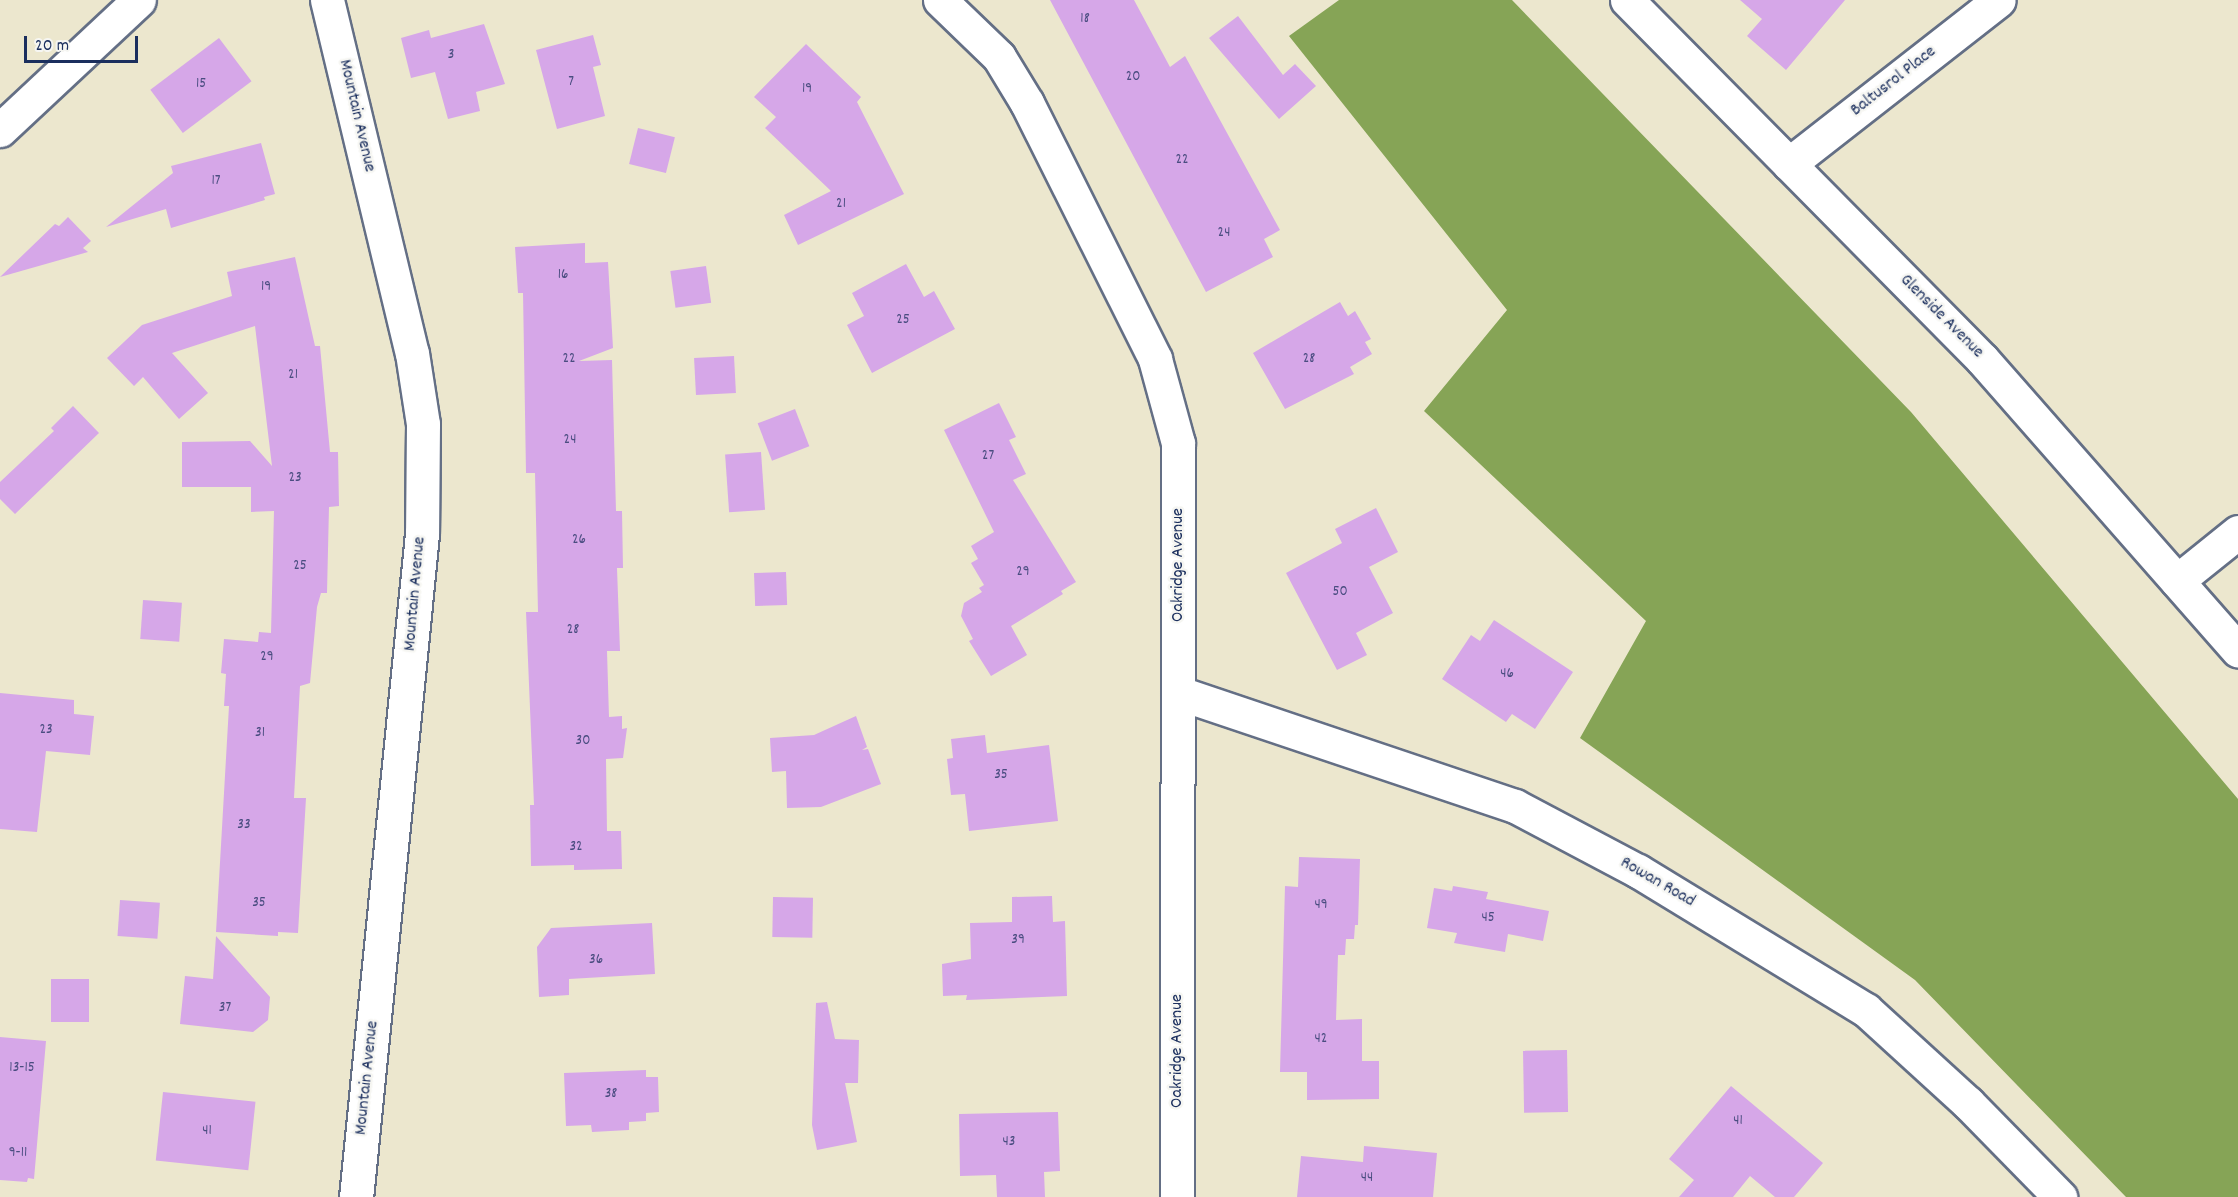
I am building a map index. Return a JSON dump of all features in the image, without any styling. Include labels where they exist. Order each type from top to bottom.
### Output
[{"type":"street","points":[[0,130],[139,0]]},
{"type":"street","name":"Mountain Avenue","points":[[327,0],[412,353],[423,424],[422,534],[356,1197]]},
{"type":"street","name":"Oakridge Avenue","points":[[939,0],[999,57],[1027,103],[1155,359],[1178,443],[1177,1197]]},
{"type":"street","name":"Glenside Avenue","points":[[1627,0],[1982,358],[2238,650]]},
{"type":"street","name":"Baltusrol Place","points":[[1789,164],[2000,0]]},
{"type":"street","points":[[2177,581],[2238,532]]},
{"type":"street","name":"Rowan Road","points":[[1179,693],[1515,806],[1638,871],[1866,1010],[1968,1102],[2060,1197]]},
{"type":"green space","points":[[1339,0],[1512,0],[1911,412],[2238,799],[2238,1197],[2126,1197],[1915,980],[1580,738],[1646,621],[1424,411],[1507,310],[1289,36]]},
{"type":"building","points":[[1050,0],[1134,0],[1170,67],[1185,56],[1280,230],[1264,239],[1273,257],[1206,292]]},
{"type":"building","points":[[1740,0],[1845,0],[1786,70],[1747,36],[1762,19]]},
{"type":"building","points":[[1238,16],[1283,75],[1295,64],[1316,86],[1279,119],[1209,38]]},
{"type":"building","points":[[484,24],[505,84],[476,92],[480,111],[448,119],[435,72],[411,78],[401,38],[429,30],[431,38]]},
{"type":"building","points":[[593,35],[601,65],[593,67],[605,116],[557,129],[536,50]]},
{"type":"building","points":[[219,38],[251,81],[183,133],[150,90]]},
{"type":"building","points":[[806,44],[861,97],[857,102],[904,194],[798,245],[784,215],[831,191],[765,128],[776,117],[754,97]]},
{"type":"building","points":[[638,128],[675,137],[666,173],[629,164]]},
{"type":"building","points":[[261,143],[275,194],[264,197],[265,200],[171,228],[166,209],[106,227],[173,173],[171,166]]},
{"type":"building","points":[[68,217],[91,241],[83,248],[88,252],[0,277],[55,224],[59,226]]},
{"type":"building","points":[[585,243],[585,263],[608,262],[613,348],[579,361],[612,360],[616,511],[622,511],[623,568],[617,568],[620,651],[607,651],[609,717],[622,716],[622,729],[627,728],[623,758],[606,759],[607,831],[621,831],[622,869],[574,870],[574,865],[531,866],[530,805],[534,805],[526,612],[538,612],[535,473],[526,473],[523,293],[518,293],[515,247]]},
{"type":"building","points":[[295,257],[315,346],[320,346],[330,452],[338,452],[339,506],[329,507],[327,593],[321,593],[317,607],[310,683],[300,686],[294,798],[306,798],[298,933],[278,932],[278,936],[216,932],[229,706],[224,706],[226,674],[221,673],[224,639],[258,642],[259,632],[271,633],[274,511],[251,512],[251,487],[182,487],[182,442],[250,441],[272,466],[255,326],[172,353],[208,393],[179,419],[143,377],[134,386],[107,358],[142,325],[232,296],[227,272]]},
{"type":"building","points":[[906,264],[924,297],[934,291],[955,329],[872,373],[847,325],[864,316],[852,293]]},
{"type":"building","points":[[706,266],[711,303],[675,308],[670,271]]},
{"type":"building","points":[[1340,302],[1348,316],[1355,311],[1371,339],[1365,342],[1372,354],[1350,367],[1354,374],[1285,409],[1253,353]]},
{"type":"building","points":[[734,356],[736,393],[696,395],[694,358]]},
{"type":"building","points":[[999,403],[1016,437],[1009,440],[1026,474],[1013,480],[1076,582],[1061,591],[1063,594],[1011,626],[1027,655],[991,676],[969,641],[973,639],[961,616],[964,603],[982,592],[979,588],[984,585],[971,563],[978,559],[971,546],[994,532],[944,430]]},
{"type":"building","points":[[73,406],[99,433],[15,514],[0,499],[0,482],[54,431],[51,428]]},
{"type":"building","points":[[795,409],[809,446],[772,461],[758,423]]},
{"type":"building","points":[[761,452],[765,510],[729,512],[725,455]]},
{"type":"building","points":[[1376,508],[1398,552],[1369,567],[1393,613],[1356,633],[1367,655],[1337,670],[1286,573],[1342,543],[1335,529]]},
{"type":"building","points":[[786,572],[787,605],[755,606],[754,573]]},
{"type":"building","points":[[143,600],[182,603],[179,642],[140,639]]},
{"type":"building","points":[[1494,620],[1573,672],[1535,729],[1512,714],[1506,722],[1442,679],[1471,635],[1480,641]]},
{"type":"building","points":[[0,693],[74,700],[74,714],[94,716],[90,755],[46,751],[37,832],[0,829]]},
{"type":"building","points":[[856,716],[867,747],[862,750],[868,749],[881,784],[821,807],[787,808],[786,771],[772,772],[770,738],[814,735]]},
{"type":"building","points":[[985,735],[987,753],[1049,745],[1058,821],[969,831],[965,794],[951,795],[947,759],[953,758],[951,739]]},
{"type":"building","points":[[1299,857],[1360,859],[1358,925],[1355,925],[1354,939],[1346,939],[1345,955],[1338,955],[1336,1020],[1362,1019],[1362,1061],[1379,1061],[1379,1099],[1307,1100],[1307,1072],[1280,1072],[1285,886],[1298,887]]},
{"type":"building","points":[[1453,886],[1488,892],[1486,899],[1549,911],[1543,941],[1508,934],[1505,952],[1454,943],[1457,933],[1427,928],[1434,888],[1452,891]]},
{"type":"building","points":[[1052,896],[1053,922],[1065,921],[1067,996],[966,1000],[967,995],[943,996],[942,964],[971,959],[970,923],[1012,922],[1012,897]]},
{"type":"building","points":[[773,897],[813,898],[812,938],[772,937]]},
{"type":"building","points":[[120,900],[160,903],[157,939],[117,936]]},
{"type":"building","points":[[652,923],[655,974],[569,979],[569,995],[539,997],[537,947],[551,928]]},
{"type":"building","points":[[216,936],[270,997],[268,1020],[253,1032],[180,1024],[185,976],[213,979]]},
{"type":"building","points":[[51,979],[89,979],[89,1022],[51,1022]]},
{"type":"building","points":[[827,1002],[835,1039],[859,1040],[858,1083],[845,1083],[857,1142],[817,1150],[812,1125],[816,1003]]},
{"type":"building","points":[[0,1037],[46,1041],[34,1179],[28,1178],[27,1182],[0,1180]]},
{"type":"building","points":[[1567,1050],[1568,1112],[1524,1113],[1523,1051]]},
{"type":"building","points":[[646,1070],[646,1077],[658,1077],[659,1112],[646,1113],[646,1121],[629,1122],[629,1130],[592,1132],[591,1125],[566,1126],[564,1073]]},
{"type":"building","points":[[1731,1086],[1823,1163],[1794,1197],[1775,1197],[1750,1176],[1733,1197],[1679,1197],[1694,1180],[1669,1159]]},
{"type":"building","points":[[163,1092],[255,1102],[248,1170],[156,1161]]},
{"type":"building","points":[[1058,1112],[1060,1171],[1044,1172],[1045,1197],[997,1197],[996,1175],[960,1176],[959,1114]]},
{"type":"building","points":[[1364,1146],[1437,1153],[1433,1197],[1297,1197],[1301,1156],[1363,1162]]}]
